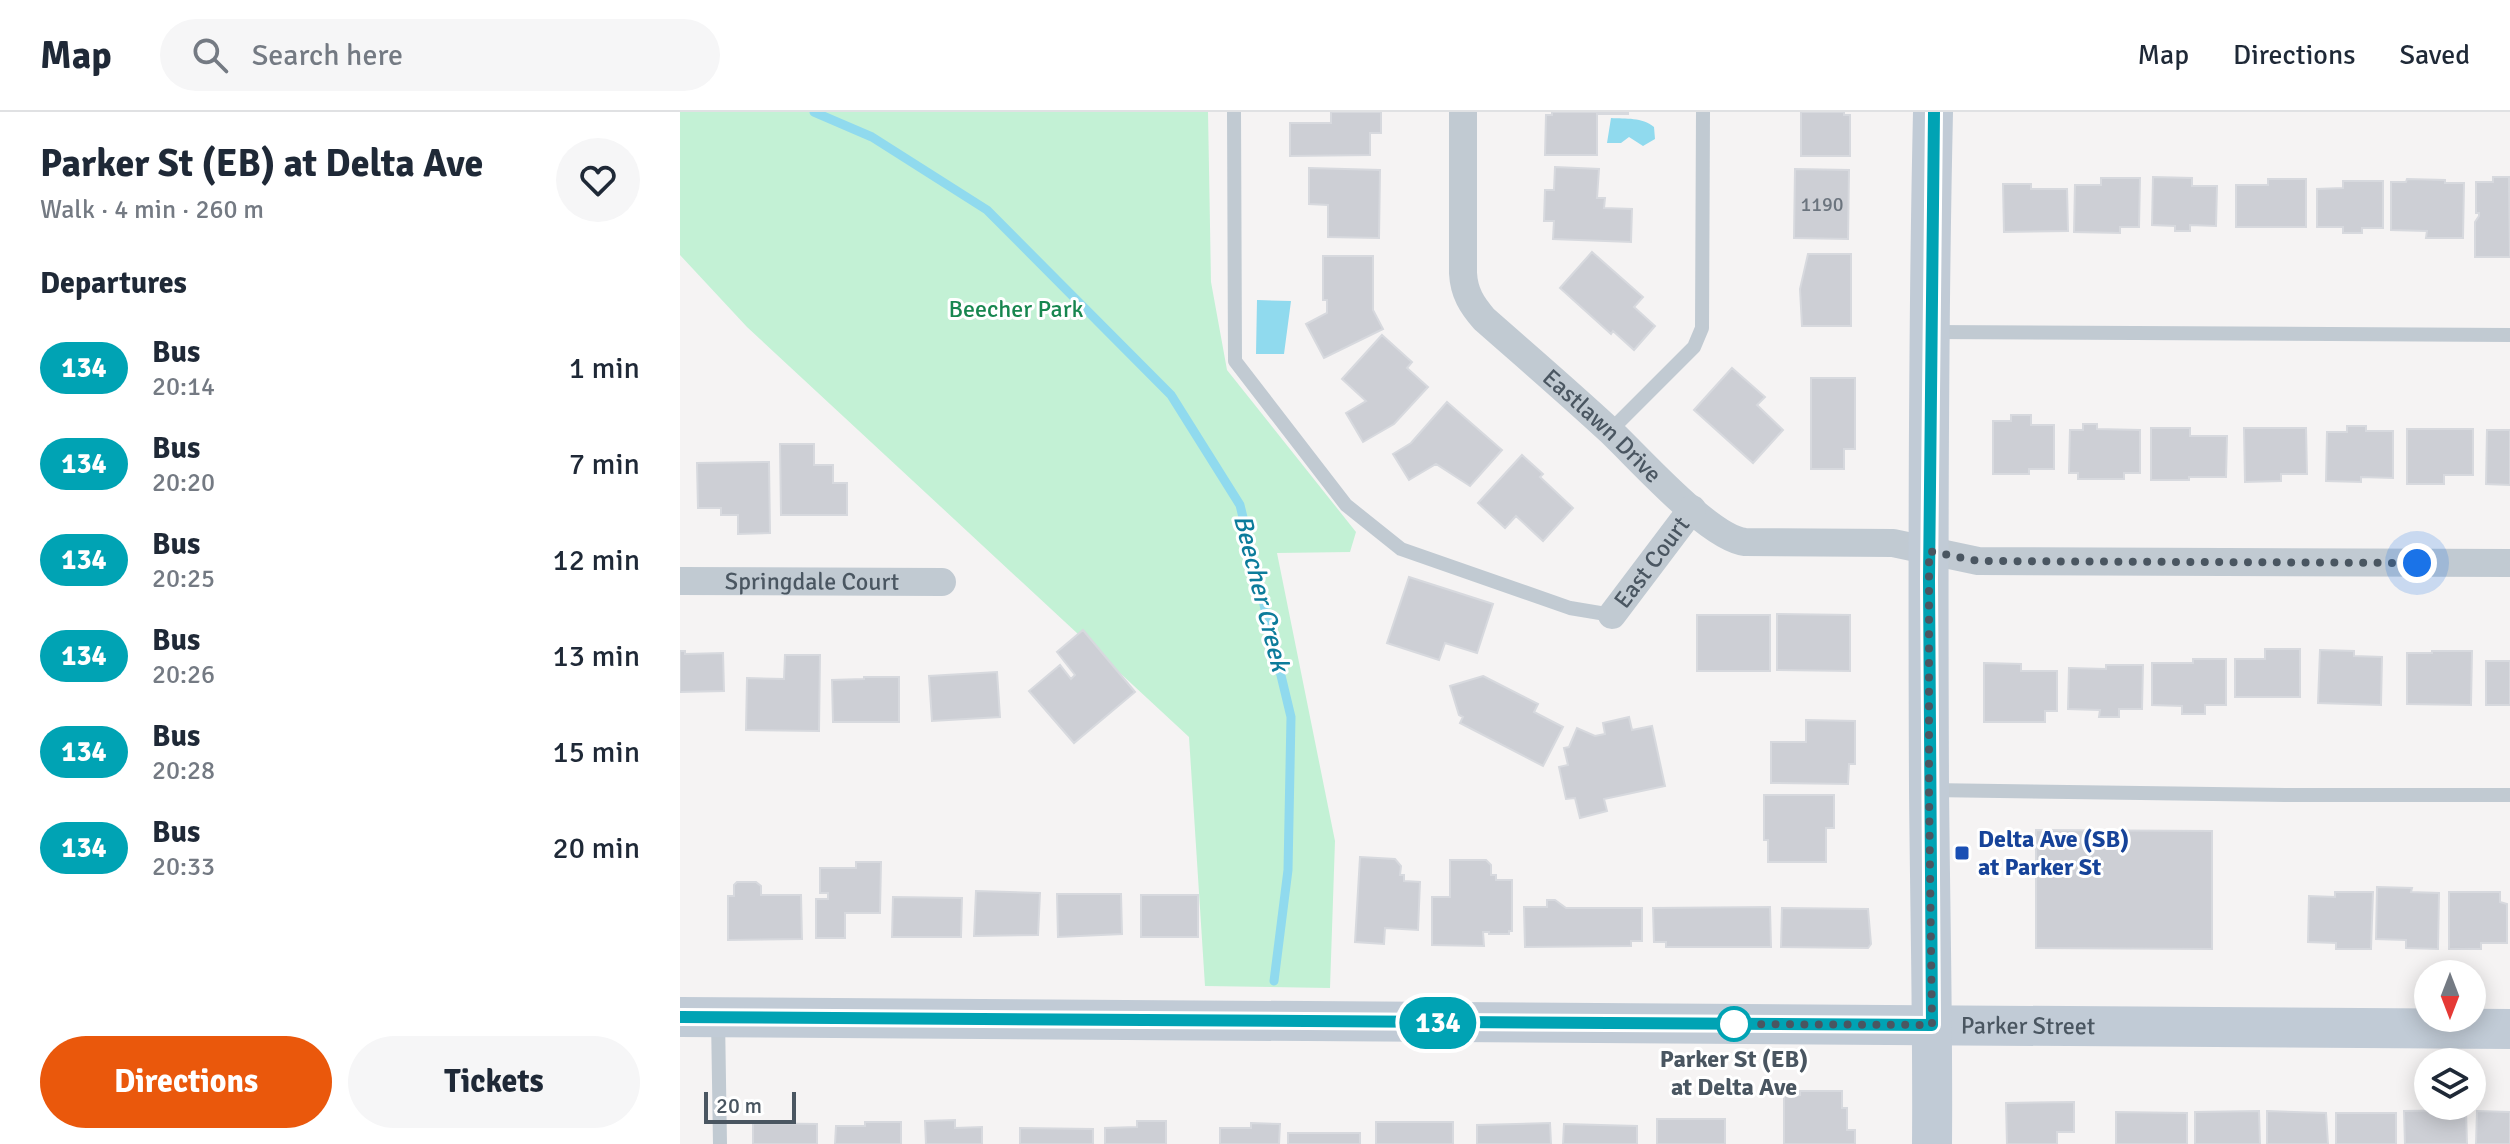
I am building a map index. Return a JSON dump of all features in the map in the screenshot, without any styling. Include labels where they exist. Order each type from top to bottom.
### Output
[{"type":"street","name":"Eastlawn Drive","points":[[1463,112],[1463,273],[1466,294],[1484,319],[1692,509],[1721,534],[1737,541],[1893,543],[1978,561],[2510,563]]},
{"type":"street","points":[[1932,1144],[1929,551],[1933,112]]},
{"type":"street","name":"East Court","points":[[1612,615],[1692,509]]},
{"type":"street","name":"Springdale Court","points":[[680,581],[942,582]]},
{"type":"street","name":"Parker Street","points":[[699,1018],[2510,1029]]},
{"type":"lane","points":[[1234,112],[1235,361],[1346,505],[1401,549],[1570,608],[1612,615]]},
{"type":"lane","points":[[1610,431],[1694,347],[1702,328],[1703,112]]},
{"type":"lane","points":[[1931,332],[2510,335]]},
{"type":"lane","points":[[1929,790],[2510,795]]},
{"type":"lane","points":[[699,1018],[720,1144]]},
{"type":"green space","name":"Beecher Park","points":[[680,112],[1208,112],[1211,282],[1227,370],[1356,532],[1350,552],[1277,553],[1335,841],[1330,988],[1205,986],[1189,737],[747,327],[680,255]]},
{"type":"water","points":[[1611,118],[1634,119],[1649,124],[1654,127],[1655,139],[1643,146],[1629,137],[1621,143],[1607,143]]},
{"type":"water","points":[[1257,300],[1291,301],[1284,354],[1256,354]]},
{"type":"building","points":[[1331,112],[1381,112],[1381,133],[1370,133],[1370,155],[1290,156],[1290,123],[1331,123]]},
{"type":"building","points":[[1552,112],[1628,114],[1597,114],[1597,155],[1545,155],[1546,115],[1552,115]]},
{"type":"building","points":[[1801,112],[1844,112],[1844,115],[1850,115],[1850,156],[1801,156]]},
{"type":"building","points":[[1555,167],[1599,169],[1597,198],[1605,198],[1604,208],[1632,209],[1631,242],[1553,239],[1554,221],[1544,221],[1545,190],[1554,190]]},
{"type":"building","points":[[1309,168],[1380,170],[1379,238],[1328,237],[1328,205],[1309,204]]},
{"type":"building","points":[[1795,169],[1849,170],[1848,239],[1794,238]]},
{"type":"building","points":[[2153,177],[2192,178],[2192,186],[2217,186],[2216,226],[2190,225],[2190,231],[2175,231],[2175,226],[2152,225]]},
{"type":"building","points":[[2493,177],[2509,177],[2510,257],[2475,257],[2475,222],[2479,216],[2476,213],[2476,182],[2493,182]]},
{"type":"building","points":[[2101,178],[2140,178],[2139,227],[2120,227],[2120,233],[2074,232],[2075,185],[2101,185]]},
{"type":"building","points":[[2268,179],[2306,179],[2306,227],[2236,227],[2236,185],[2268,185]]},
{"type":"building","points":[[2407,179],[2464,183],[2463,238],[2426,238],[2427,231],[2391,230],[2391,182],[2406,182]]},
{"type":"building","points":[[2343,181],[2383,181],[2383,228],[2362,228],[2362,233],[2343,233],[2343,227],[2317,227],[2317,189],[2343,188]]},
{"type":"building","points":[[2003,184],[2031,184],[2031,189],[2067,189],[2068,231],[2004,232]]},
{"type":"building","points":[[1592,252],[1643,297],[1634,307],[1655,326],[1634,350],[1613,331],[1611,334],[1560,288]]},
{"type":"building","points":[[1808,254],[1851,254],[1851,326],[1802,326],[1800,289]]},
{"type":"building","points":[[1323,256],[1373,256],[1373,310],[1383,329],[1324,358],[1306,324],[1327,313],[1327,300],[1323,300]]},
{"type":"building","points":[[1382,335],[1412,362],[1407,368],[1428,387],[1394,424],[1363,442],[1346,413],[1366,401],[1342,379]]},
{"type":"building","points":[[1732,368],[1765,397],[1757,405],[1783,430],[1753,463],[1694,410]]},
{"type":"building","points":[[1811,378],[1855,378],[1855,449],[1844,449],[1844,469],[1811,469]]},
{"type":"building","points":[[1447,402],[1502,450],[1470,486],[1436,464],[1409,480],[1393,454],[1411,443]]},
{"type":"building","points":[[2011,415],[2031,415],[2031,425],[2054,425],[2054,469],[2029,469],[2029,474],[1993,474],[1993,421],[2011,421]]},
{"type":"building","points":[[2083,424],[2097,424],[2097,429],[2140,430],[2140,473],[2124,473],[2124,479],[2078,479],[2078,473],[2069,473],[2070,430],[2083,430]]},
{"type":"building","points":[[2347,426],[2366,426],[2366,431],[2393,431],[2393,478],[2361,477],[2361,482],[2326,481],[2327,432],[2347,432]]},
{"type":"building","points":[[2151,428],[2190,428],[2190,436],[2227,436],[2226,477],[2151,480]]},
{"type":"building","points":[[2244,428],[2306,428],[2307,474],[2281,474],[2281,481],[2245,482]]},
{"type":"building","points":[[2407,429],[2473,429],[2473,475],[2444,475],[2444,484],[2407,484]]},
{"type":"building","points":[[2487,430],[2510,430],[2510,485],[2486,484]]},
{"type":"building","points":[[780,444],[814,444],[814,465],[833,465],[833,483],[847,483],[847,515],[781,515]]},
{"type":"building","points":[[1522,455],[1573,508],[1543,541],[1516,516],[1505,528],[1478,503]]},
{"type":"building","points":[[769,462],[770,533],[738,534],[738,515],[721,515],[721,508],[698,508],[697,463]]},
{"type":"building","points":[[1409,577],[1493,604],[1477,653],[1445,643],[1439,660],[1387,643]]},
{"type":"building","points":[[1777,614],[1850,615],[1850,671],[1777,670]]},
{"type":"building","points":[[1697,615],[1770,615],[1770,671],[1697,671]]},
{"type":"building","points":[[1083,630],[1135,692],[1074,743],[1029,691],[1060,665],[1071,679],[1075,675],[1057,652]]},
{"type":"building","points":[[2265,649],[2300,649],[2300,697],[2235,697],[2235,659],[2265,659]]},
{"type":"building","points":[[2320,650],[2354,651],[2354,656],[2382,657],[2381,705],[2318,703]]},
{"type":"building","points":[[680,651],[685,651],[685,654],[723,653],[724,691],[680,692]]},
{"type":"building","points":[[2472,651],[2471,705],[2407,704],[2407,653]]},
{"type":"building","points":[[785,655],[820,655],[819,731],[746,730],[747,678],[784,679]]},
{"type":"building","points":[[2193,659],[2226,659],[2226,705],[2205,705],[2205,714],[2182,714],[2182,706],[2152,705],[2152,663],[2193,663]]},
{"type":"building","points":[[2486,661],[2510,661],[2510,705],[2486,705]]},
{"type":"building","points":[[1984,663],[2021,664],[2021,671],[2057,671],[2057,711],[2045,711],[2045,722],[1984,722]]},
{"type":"building","points":[[2106,665],[2143,665],[2142,709],[2119,709],[2119,717],[2099,717],[2100,710],[2068,709],[2069,668],[2106,669]]},
{"type":"building","points":[[997,672],[1000,717],[932,721],[929,676]]},
{"type":"building","points":[[1483,676],[1538,704],[1534,712],[1563,727],[1543,766],[1460,723],[1463,717],[1459,715],[1450,686]]},
{"type":"building","points":[[899,677],[899,722],[833,722],[832,680]]},
{"type":"building","points":[[1629,717],[1632,730],[1652,726],[1665,786],[1604,799],[1607,811],[1580,818],[1575,798],[1566,799],[1559,767],[1568,765],[1564,748],[1569,747],[1577,728],[1595,736],[1605,734],[1603,723]]},
{"type":"building","points":[[1806,720],[1855,721],[1855,764],[1849,764],[1848,784],[1771,783],[1771,742],[1806,742]]},
{"type":"building","points":[[1764,795],[1834,795],[1834,828],[1826,828],[1826,862],[1768,862],[1768,840],[1764,840]]},
{"type":"building","points":[[2036,830],[2212,831],[2212,949],[2036,948]]},
{"type":"building","points":[[1360,857],[1395,859],[1401,866],[1400,875],[1404,875],[1404,881],[1420,882],[1418,930],[1385,928],[1384,944],[1355,942]]},
{"type":"building","points":[[1450,860],[1486,860],[1496,880],[1512,880],[1512,931],[1509,934],[1483,932],[1484,946],[1432,945],[1432,897],[1450,897]]},
{"type":"building","points":[[856,862],[881,862],[880,913],[845,913],[845,938],[816,938],[816,899],[828,899],[828,893],[820,893],[820,868],[856,868]]},
{"type":"building","points":[[737,882],[756,882],[761,886],[761,895],[801,895],[802,939],[728,940],[728,896],[734,896]]},
{"type":"building","points":[[2377,887],[2439,893],[2438,949],[2406,948],[2406,940],[2376,939]]},
{"type":"building","points":[[976,891],[1040,893],[1038,935],[974,936]]},
{"type":"building","points":[[2335,892],[2373,892],[2371,949],[2336,949],[2336,943],[2308,942],[2309,896],[2335,897]]},
{"type":"building","points":[[2449,892],[2500,892],[2500,902],[2507,904],[2507,943],[2481,943],[2481,949],[2449,949]]},
{"type":"building","points":[[1057,894],[1121,894],[1122,934],[1058,937]]},
{"type":"building","points":[[1141,895],[1198,895],[1198,937],[1141,937]]},
{"type":"building","points":[[893,897],[962,898],[961,937],[892,937]]},
{"type":"building","points":[[1547,900],[1555,900],[1566,908],[1642,908],[1642,941],[1631,941],[1631,946],[1525,947],[1524,907],[1547,907]]},
{"type":"building","points":[[1770,907],[1771,947],[1666,947],[1666,942],[1654,942],[1653,908]]},
{"type":"building","points":[[1782,908],[1868,909],[1871,944],[1868,948],[1781,947]]},
{"type":"building","points":[[1800,1091],[1842,1091],[1842,1108],[1847,1108],[1847,1130],[1855,1130],[1855,1144],[1784,1144],[1784,1096],[1800,1095]]},
{"type":"building","points":[[2074,1102],[2074,1132],[2057,1132],[2057,1144],[2007,1144],[2006,1103]]},
{"type":"building","points":[[2259,1111],[2260,1144],[2195,1144],[2195,1112]]},
{"type":"building","points":[[2267,1111],[2326,1113],[2328,1144],[2267,1144]]},
{"type":"building","points":[[2404,1111],[2414,1111],[2414,1120],[2466,1120],[2467,1144],[2405,1144]]},
{"type":"building","points":[[2486,1111],[2510,1112],[2510,1144],[2476,1144],[2477,1120],[2486,1120]]},
{"type":"building","points":[[2116,1112],[2187,1113],[2187,1144],[2116,1144]]},
{"type":"building","points":[[2336,1113],[2396,1113],[2396,1144],[2336,1144]]},
{"type":"building","points":[[1657,1119],[1725,1119],[1725,1144],[1657,1144]]},
{"type":"building","points":[[955,1120],[955,1128],[982,1127],[982,1144],[926,1144],[925,1121]]},
{"type":"building","points":[[1137,1121],[1166,1121],[1166,1144],[1105,1144],[1105,1128],[1137,1127]]},
{"type":"building","points":[[865,1122],[901,1122],[901,1144],[835,1144],[836,1126],[865,1126]]},
{"type":"building","points":[[1376,1122],[1453,1122],[1453,1144],[1376,1144]]},
{"type":"building","points":[[753,1123],[817,1124],[817,1144],[753,1144]]},
{"type":"building","points":[[1251,1123],[1280,1124],[1279,1144],[1220,1144],[1220,1128],[1251,1128]]},
{"type":"building","points":[[1550,1123],[1551,1144],[1477,1144],[1477,1125]]},
{"type":"building","points":[[1564,1124],[1637,1126],[1637,1144],[1563,1144]]},
{"type":"building","points":[[1020,1128],[1093,1129],[1093,1144],[1020,1144]]},
{"type":"building","points":[[1288,1133],[1360,1133],[1360,1144],[1288,1144]]},
{"type":"waterway","name":"Beecher Creek","points":[[814,112],[872,137],[987,210],[1171,395],[1240,505],[1291,717],[1288,870],[1274,981]]},
{"type":"bus line","name":"134","points":[[680,1017],[1932,1025],[1929,580],[1934,112]]},
{"type":"place","name":"Delta Ave (SB) at Parker St","points":[[1962,853]]},
{"type":"place","name":"Parker St (EB) at Delta Ave","points":[[1734,1024]]},
{"type":"route","points":[[1734,1024],[1726,1024],[1932,1025],[1929,551],[1978,561],[2417,563]]}]
